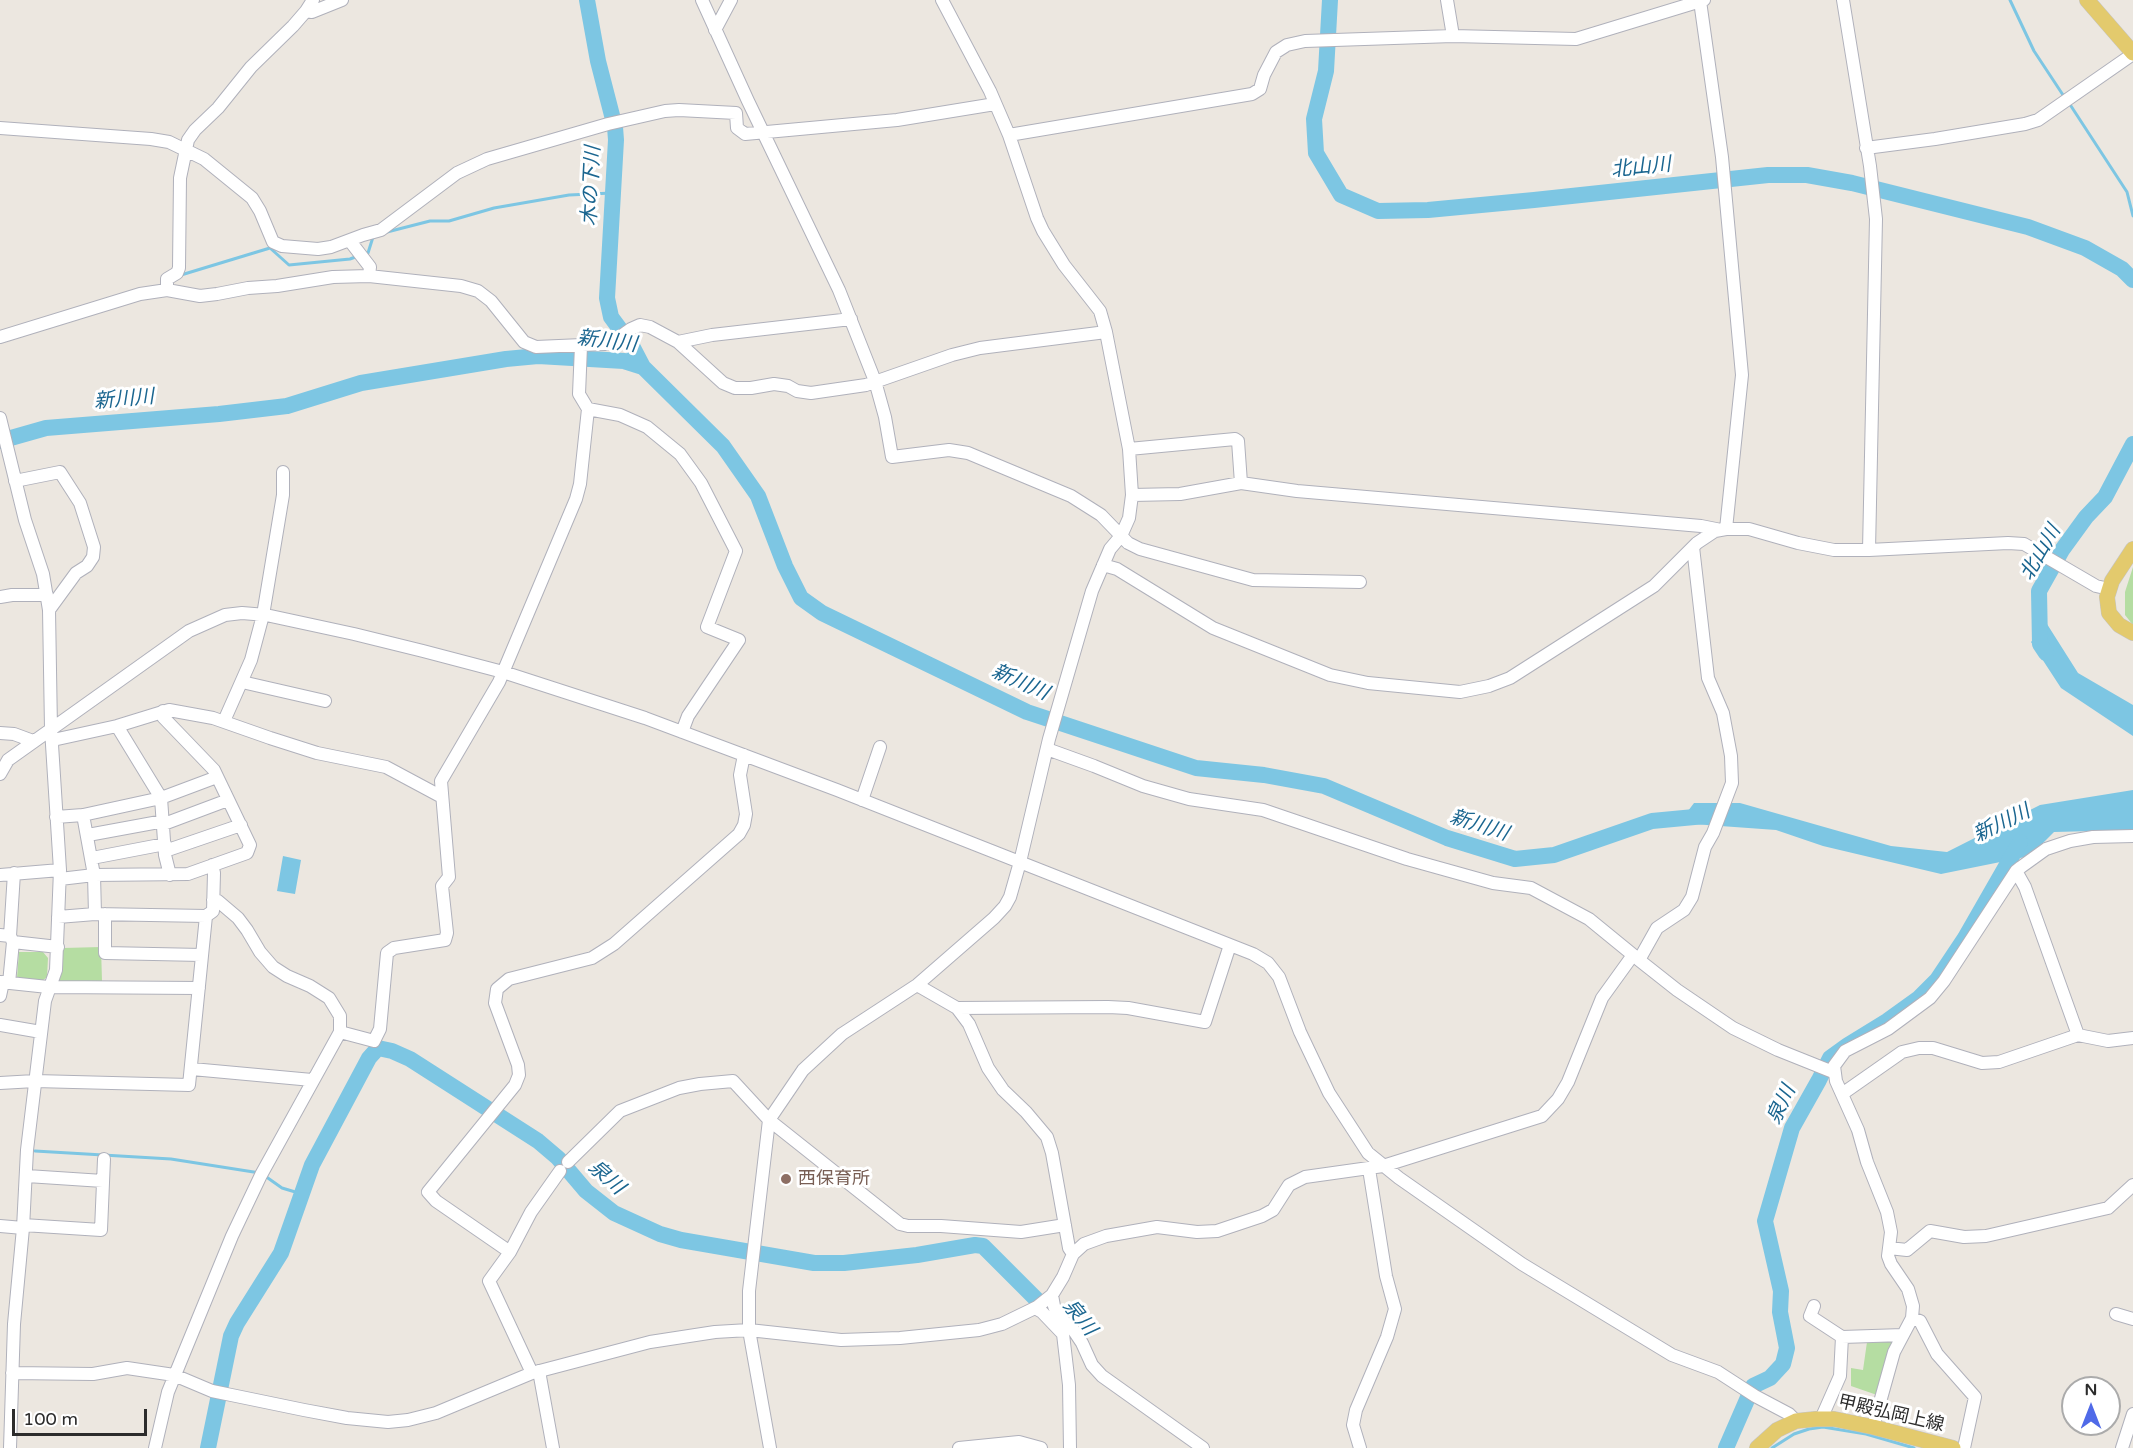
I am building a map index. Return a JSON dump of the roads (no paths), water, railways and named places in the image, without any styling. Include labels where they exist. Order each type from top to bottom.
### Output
[{"type":"main road","points":[[2087,0],[2133,54]]},
{"type":"main road","points":[[2133,549],[2116,573],[2109,589],[2107,606],[2109,613],[2119,625],[2133,633]]},
{"type":"main road","name":"甲殿弘岡上線","points":[[1757,1448],[1777,1430],[1796,1421],[1834,1419],[1953,1448]]},
{"type":"street","points":[[167,286],[167,279],[177,273],[179,268],[180,178],[188,140],[218,108],[251,67],[309,6],[312,12],[342,0]]},
{"type":"street","points":[[702,0],[839,290],[875,381],[885,417],[892,457],[949,450],[968,453],[1071,496],[1101,515],[1128,543],[1140,549],[1253,580],[1360,582]]},
{"type":"street","points":[[715,30],[731,0]]},
{"type":"street","points":[[770,1448],[749,1330],[749,1291],[769,1120],[803,1070],[842,1034],[917,985],[1005,906],[1010,897],[1020,862],[1048,744],[1092,591],[1110,549],[1121,536],[1129,518],[1132,495],[1129,448],[1100,311],[1064,265],[1037,218],[1010,135],[980,70],[942,0]]},
{"type":"street","points":[[1447,0],[1453,36]]},
{"type":"street","points":[[1843,0],[1870,166],[1875,219],[1869,550]]},
{"type":"street","points":[[1010,135],[1252,94],[1260,89],[1264,75],[1276,52],[1287,45],[1305,41],[1453,36],[1576,39],[1702,1],[1726,195],[1742,375],[1724,529]]},
{"type":"street","points":[[1866,148],[1935,139],[2037,120],[2133,54]]},
{"type":"street","points":[[0,128],[169,142],[204,159],[252,198],[273,242],[282,246],[318,249],[332,247],[381,230],[457,173],[487,159],[613,123],[679,110],[736,113],[737,128],[745,134],[897,120],[995,104]]},
{"type":"street","points":[[350,241],[370,267],[369,276]]},
{"type":"street","points":[[0,337],[167,286],[200,296],[333,277],[369,276],[461,286],[477,291],[491,302],[524,342],[536,348],[581,348],[605,344],[631,329],[640,326],[650,327],[678,342],[723,382],[735,388],[774,384],[811,393],[866,384],[942,358],[980,348],[1106,332]]},
{"type":"street","points":[[678,342],[712,335],[851,319]]},
{"type":"street","points":[[340,1032],[374,1041],[380,1029],[387,953],[394,948],[445,940],[447,933],[442,886],[449,877],[441,781],[444,772],[482,712],[503,672],[576,499],[580,484],[588,409],[579,393],[581,348]]},
{"type":"street","points":[[588,409],[620,415],[647,427],[680,454],[701,483],[736,551],[707,627],[739,640],[688,716],[682,732]]},
{"type":"street","points":[[0,418],[25,520],[43,573],[49,610],[52,734],[60,874],[56,970],[48,987],[27,1149],[27,1176],[12,1372],[10,1448]]},
{"type":"street","points":[[1129,448],[1235,439],[1238,441],[1241,483]]},
{"type":"street","points":[[15,481],[60,472],[80,503],[93,548],[93,557],[87,566],[76,573],[49,610]]},
{"type":"street","points":[[224,721],[251,660],[263,615],[284,495],[283,472]]},
{"type":"street","points":[[1132,495],[1180,494],[1241,483],[1297,491],[1724,529],[1749,529],[1814,547],[1834,550],[2024,544],[2096,586],[2109,589]]},
{"type":"street","points":[[1103,565],[1117,569],[1213,628],[1330,675],[1368,683],[1460,692],[1489,686],[1510,678],[1653,586],[1693,547],[1715,531],[1724,529]]},
{"type":"street","points":[[12,1372],[93,1374],[127,1368],[174,1375],[218,1392],[347,1418],[398,1421],[436,1413],[535,1372],[650,1342],[716,1332],[749,1330],[841,1340],[900,1338],[979,1330],[1002,1324],[1042,1303],[1063,1277],[1073,1254],[1084,1244],[1106,1236],[1157,1227],[1197,1232],[1217,1231],[1273,1210],[1289,1185],[1305,1177],[1383,1166],[1542,1116],[1558,1100],[1568,1082],[1602,998],[1636,958],[1657,928],[1684,910],[1692,897],[1705,847],[1713,833],[1732,783],[1731,756],[1723,713],[1708,678],[1693,547]]},
{"type":"street","points":[[0,597],[47,595]]},
{"type":"street","points":[[52,734],[189,631],[225,615],[242,613],[263,615],[354,634],[503,672],[645,718],[1020,862],[1253,954],[1269,963],[1279,977],[1300,1032],[1329,1093],[1368,1152],[1383,1166],[1522,1264],[1616,1323],[1672,1355],[1718,1372],[1789,1414],[1796,1421]]},
{"type":"street","points":[[242,682],[325,701]]},
{"type":"street","points":[[0,774],[8,760],[33,741],[52,734],[117,726],[169,710],[224,721],[308,750],[386,767],[442,797]]},
{"type":"street","points":[[0,875],[14,873],[188,874],[247,853],[250,845],[214,770],[163,717],[163,711]]},
{"type":"street","points":[[117,726],[161,798],[165,848],[170,875]]},
{"type":"street","points":[[0,733],[14,734],[33,741]]},
{"type":"street","points":[[1048,744],[1143,786],[1189,799],[1263,810],[1407,859],[1492,884],[1531,888],[1589,919],[1677,990],[1733,1028],[1827,1070],[1842,1094],[1858,1130],[1867,1162],[1887,1212],[1891,1232],[1888,1256],[1908,1289],[1913,1306],[1912,1318],[1894,1352],[1873,1427]]},
{"type":"street","points":[[862,800],[880,747]]},
{"type":"street","points":[[510,1252],[436,1201],[428,1192],[495,1111],[515,1085],[519,1075],[518,1065],[495,1003],[497,989],[509,979],[592,958],[614,944],[739,834],[746,814],[740,775],[744,755]]},
{"type":"street","points":[[56,817],[83,815],[161,798],[217,777]]},
{"type":"street","points":[[88,835],[164,822],[228,800]]},
{"type":"street","points":[[83,815],[92,858],[105,953],[202,955]]},
{"type":"street","points":[[92,858],[165,848],[242,825]]},
{"type":"street","points":[[1827,1070],[1834,1066],[1845,1052],[1888,1029],[1930,998],[1944,981],[2016,871],[2046,849],[2070,841],[2093,837],[2133,836]]},
{"type":"street","points":[[58,917],[100,914],[206,916],[213,911],[214,873],[212,865]]},
{"type":"street","points":[[2016,871],[2025,887],[2078,1035]]},
{"type":"street","points":[[0,996],[4,982],[14,873]]},
{"type":"street","points":[[155,1448],[174,1375],[232,1236],[262,1173],[340,1032],[340,1016],[329,998],[273,967],[238,918],[218,901],[213,900]]},
{"type":"street","points":[[0,1083],[35,1081],[189,1085],[206,916]]},
{"type":"street","points":[[8,938],[58,947]]},
{"type":"street","points":[[957,1008],[1128,1008],[1205,1022],[1230,945]]},
{"type":"street","points":[[4,982],[48,987],[199,988]]},
{"type":"street","points":[[917,985],[957,1008],[969,1024],[988,1068],[1003,1090],[1047,1137],[1052,1152],[1069,1248],[1073,1254]]},
{"type":"street","points":[[0,1025],[41,1032]]},
{"type":"street","points":[[1842,1094],[1902,1052],[1919,1048],[1933,1048],[1982,1063],[1999,1062],[2078,1035],[2108,1041],[2133,1038]]},
{"type":"street","points":[[192,1070],[312,1080]]},
{"type":"street","points":[[553,1448],[535,1372],[489,1281],[510,1252],[531,1212],[564,1166],[620,1112],[679,1088],[733,1081],[769,1120],[900,1224],[1021,1232],[1065,1225]]},
{"type":"street","points":[[0,1226],[101,1230],[104,1159]]},
{"type":"street","points":[[1360,1448],[1353,1425],[1356,1410],[1387,1337],[1395,1310],[1386,1276],[1369,1169]]},
{"type":"street","points":[[27,1176],[103,1181]]},
{"type":"street","points":[[1889,1248],[1907,1250],[1930,1231],[1964,1237],[1986,1236],[2108,1208],[2133,1185]]},
{"type":"street","points":[[1042,1303],[1042,1312],[1063,1334],[1069,1385],[1070,1448]]},
{"type":"street","points":[[1042,1303],[1053,1306],[1058,1316],[1072,1328],[1092,1365],[1102,1376],[1203,1448]]},
{"type":"street","points":[[1815,1306],[1810,1316],[1842,1337],[1903,1335]]},
{"type":"street","points":[[2116,1314],[2133,1319]]},
{"type":"street","points":[[1912,1318],[1920,1321],[1937,1354],[1954,1376],[1975,1397],[1964,1448]]},
{"type":"street","points":[[1821,1419],[1840,1376],[1842,1337]]},
{"type":"street","points":[[2122,1448],[2133,1414]]},
{"type":"street","points":[[959,1448],[1019,1442],[1041,1448]]},
{"type":"water","points":[[2047,624],[2078,673],[2133,705],[2133,736],[2061,688],[2031,642]]},
{"type":"water","points":[[2133,790],[2133,830],[2054,832],[2030,856],[1941,874],[1823,846],[1776,830],[1679,823],[1694,803],[1740,803],[1891,846],[1947,852],[2040,805]]},
{"type":"water","points":[[283,856],[301,860],[295,894],[277,891]]},
{"type":"waterway","name":"木の下川","points":[[587,0],[616,140],[607,298],[611,317],[631,344],[643,367]]},
{"type":"waterway","name":"北山川","points":[[1330,0],[1326,71],[1314,119],[1316,153],[1341,195],[1378,211],[1428,210],[1768,175],[1807,175],[1852,183],[2028,227],[2085,248],[2122,269],[2133,280]]},
{"type":"waterway","points":[[2010,0],[2034,51],[2065,98]]},
{"type":"waterway","points":[[2069,103],[2127,192],[2133,216]]},
{"type":"waterway","points":[[387,232],[430,221],[449,221],[494,208],[569,195],[612,193]]},
{"type":"waterway","points":[[365,254],[368,253],[373,237]]},
{"type":"waterway","points":[[181,275],[270,248],[289,265],[350,259],[358,256]]},
{"type":"waterway","name":"新川川","points":[[0,441],[46,428],[287,406],[361,383],[506,359],[538,356],[624,361],[643,367],[723,446],[758,496],[785,566],[801,598],[822,613],[1027,712],[1196,768],[1264,775],[1324,786],[1447,838],[1515,859],[1554,855],[1652,821],[1705,816]]},
{"type":"waterway","name":"北山川","points":[[2046,653],[2040,644],[2039,591],[2062,550],[2086,517],[2105,497],[2133,444]]},
{"type":"waterway","name":"泉川","points":[[1726,1448],[1753,1386],[1770,1378],[1783,1364],[1787,1348],[1780,1312],[1781,1291],[1765,1221],[1792,1128],[1830,1058],[1919,998],[1937,980],[1965,938],[2020,842]]},
{"type":"waterway","name":"泉川","points":[[208,1448],[231,1336],[281,1253],[312,1165],[369,1058],[378,1048],[410,1059],[538,1141],[558,1158],[586,1191],[614,1213],[660,1234],[681,1240],[814,1263],[844,1263],[917,1255],[975,1245],[983,1246],[1051,1314]]},
{"type":"waterway","points":[[35,1151],[171,1159],[260,1173]]},
{"type":"waterway","points":[[265,1176],[282,1188],[302,1194]]},
{"type":"waterway","points":[[1772,1448],[1794,1434],[1823,1427],[1866,1434],[1914,1448]]},
{"type":"place","name":"西保育所","points":[[786,1179]]}]
